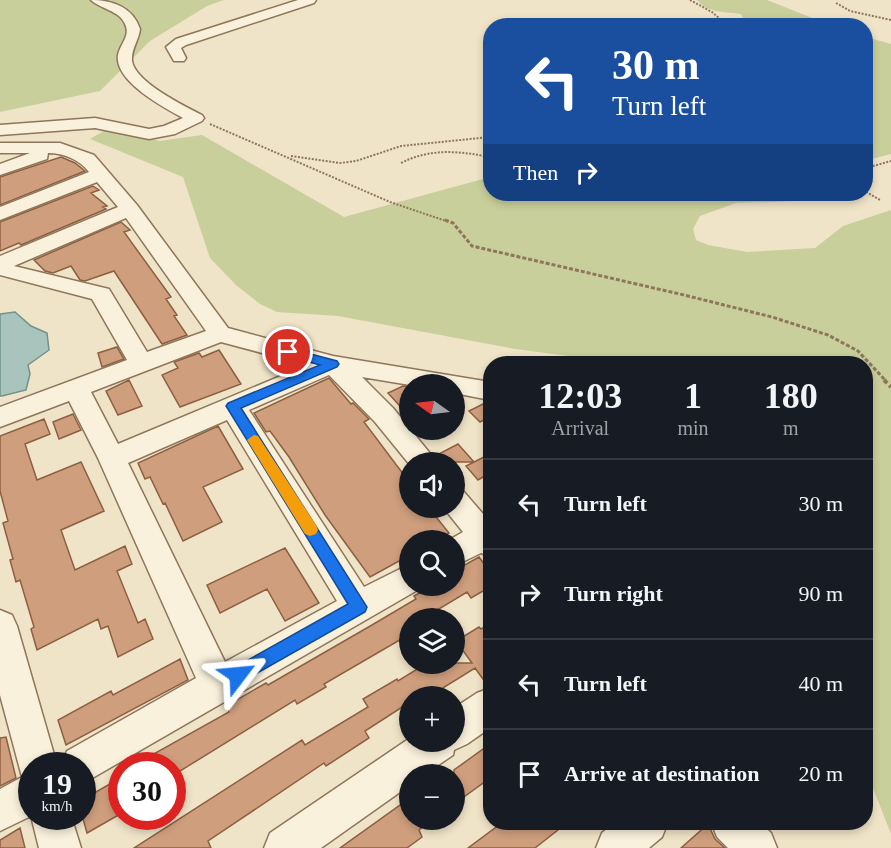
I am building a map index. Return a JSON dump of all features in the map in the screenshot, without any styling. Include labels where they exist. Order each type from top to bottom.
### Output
[{"type":"street","points":[[97,0],[128,17],[134,28],[133,36],[125,49],[126,66],[131,75],[168,102],[196,118]]},
{"type":"street","points":[[179,58],[173,47],[181,42],[310,0]]},
{"type":"street","points":[[0,130],[95,123],[149,134],[170,130],[196,118]]},
{"type":"street","points":[[0,148],[60,148],[88,159],[130,209],[220,334]]},
{"type":"street","points":[[0,170],[60,148]]},
{"type":"street","points":[[0,214],[101,174]]},
{"type":"street","points":[[0,264],[130,209]]},
{"type":"street","points":[[0,269],[101,294],[142,364]]},
{"type":"street","points":[[0,417],[220,334],[333,364],[399,375]]},
{"type":"street","points":[[112,458],[333,364]]},
{"type":"street","points":[[333,364],[384,415],[415,452]]},
{"type":"street","points":[[465,386],[483,390]]},
{"type":"street","points":[[76,388],[112,458],[218,686]]},
{"type":"street","points":[[232,406],[359,607]]},
{"type":"street","points":[[465,513],[483,534]]},
{"type":"street","points":[[465,548],[483,541]]},
{"type":"street","points":[[96,756],[399,584]]},
{"type":"street","points":[[0,626],[34,752]]},
{"type":"street","points":[[465,723],[483,711]]},
{"type":"street","points":[[285,848],[424,752]]},
{"type":"street","points":[[0,811],[18,801]]},
{"type":"street","points":[[55,830],[60,848]]},
{"type":"street","points":[[617,848],[638,830]]},
{"type":"street","points":[[739,830],[756,848]]},
{"type":"path","points":[[690,0],[719,18]]},
{"type":"path","points":[[836,3],[850,11],[891,20]]},
{"type":"path","points":[[196,118],[390,202],[453,223],[472,246],[772,317],[828,335],[858,351],[863,356]]},
{"type":"path","points":[[286,156],[340,163],[356,161],[401,146],[483,138]]},
{"type":"path","points":[[401,163],[424,152],[437,150],[463,151],[483,155]]},
{"type":"path","points":[[873,166],[891,161]]},
{"type":"path","points":[[873,196],[880,200]]},
{"type":"path","points":[[873,367],[891,387]]},
{"type":"green space","points":[[0,0],[224,0],[207,6],[150,41],[100,91],[0,112]]},
{"type":"green space","points":[[697,0],[767,0],[812,18],[743,18],[741,14],[711,10]]},
{"type":"green space","points":[[873,39],[891,44],[891,154],[873,159]]},
{"type":"green space","points":[[114,125],[159,141],[202,135],[344,217],[483,179],[483,201],[798,201],[736,203],[700,216],[693,229],[696,240],[708,245],[747,252],[815,248],[843,226],[891,210],[891,834],[873,788],[873,356],[568,356],[515,349],[338,316],[277,312],[260,304],[237,286],[210,258],[183,177],[90,139]]},
{"type":"water","points":[[15,312],[31,326],[47,333],[49,350],[28,365],[30,374],[26,390],[0,396],[0,314]]},
{"type":"building","points":[[61,157],[75,163],[85,171],[0,205],[0,177]]},
{"type":"building","points":[[93,186],[99,190],[91,193],[107,206],[103,207],[106,209],[21,245],[19,243],[0,251],[0,222]]},
{"type":"building","points":[[121,222],[130,230],[124,232],[171,297],[166,299],[187,335],[162,344],[114,271],[85,281],[80,280],[71,266],[53,273],[45,271],[34,260]]},
{"type":"building","points":[[117,347],[124,359],[102,367],[98,353]]},
{"type":"building","points":[[219,350],[241,384],[180,407],[162,375],[178,368],[174,362],[199,353],[202,357]]},
{"type":"building","points":[[329,378],[351,404],[353,403],[369,419],[364,422],[399,468],[399,518],[437,518],[447,530],[399,530],[399,561],[370,577],[325,515],[289,457],[270,431],[266,432],[254,413]]},
{"type":"building","points":[[129,380],[142,406],[118,415],[106,391]]},
{"type":"building","points":[[399,388],[399,405],[388,393]]},
{"type":"building","points":[[483,404],[483,420],[480,422],[469,411]]},
{"type":"building","points":[[73,414],[81,430],[59,439],[53,422]]},
{"type":"building","points":[[44,419],[50,434],[25,444],[37,480],[81,462],[104,511],[61,530],[75,570],[125,546],[132,564],[117,571],[138,623],[145,619],[153,639],[118,657],[108,626],[101,629],[98,619],[37,650],[31,629],[34,627],[20,580],[16,582],[10,560],[13,559],[3,523],[8,521],[0,491],[0,436]]},
{"type":"building","points":[[218,426],[243,469],[203,487],[222,522],[183,541],[150,477],[145,479],[138,463]]},
{"type":"building","points":[[458,444],[474,462],[465,462],[465,452],[443,452]]},
{"type":"building","points":[[483,458],[483,477],[478,480],[466,466]]},
{"type":"building","points":[[285,548],[319,603],[285,621],[267,589],[220,613],[207,585]]},
{"type":"building","points":[[479,557],[483,562],[483,591],[471,598],[467,592],[465,593],[465,565]]},
{"type":"building","points":[[414,596],[460,596],[441,608],[401,608],[416,599]]},
{"type":"building","points":[[399,609],[399,640],[324,684],[326,687],[297,704],[295,700],[186,767],[186,752],[157,752],[229,712],[226,706],[266,683],[268,685]]},
{"type":"building","points":[[479,627],[483,628],[483,679],[475,668],[446,686],[399,686],[399,709],[365,731],[369,738],[326,766],[324,763],[208,841],[211,848],[134,848],[162,830],[186,830],[186,815],[302,740],[305,745],[368,707],[363,699],[397,679],[398,681],[409,674],[465,674],[465,663],[472,663],[465,653],[465,636]]},
{"type":"building","points":[[180,659],[188,680],[66,745],[58,720],[111,691],[113,695]]},
{"type":"building","points":[[6,737],[16,778],[0,786],[0,738]]},
{"type":"building","points":[[483,749],[483,783],[465,796],[465,764],[462,764]]},
{"type":"building","points":[[108,785],[108,821],[96,828],[96,792]]},
{"type":"building","points":[[399,806],[399,830],[419,830],[422,837],[407,848],[340,848]]},
{"type":"building","points":[[18,829],[20,830],[25,848],[0,848],[0,840]]},
{"type":"building","points":[[492,830],[558,830],[535,848],[468,848]]},
{"type":"building","points":[[701,830],[711,830],[715,839],[725,848],[681,848]]},
{"type":"slow traffic","points":[[254,440],[310,530]]},
{"type":"route","points":[[238,675],[359,607],[232,406],[333,364],[288,352]]}]
